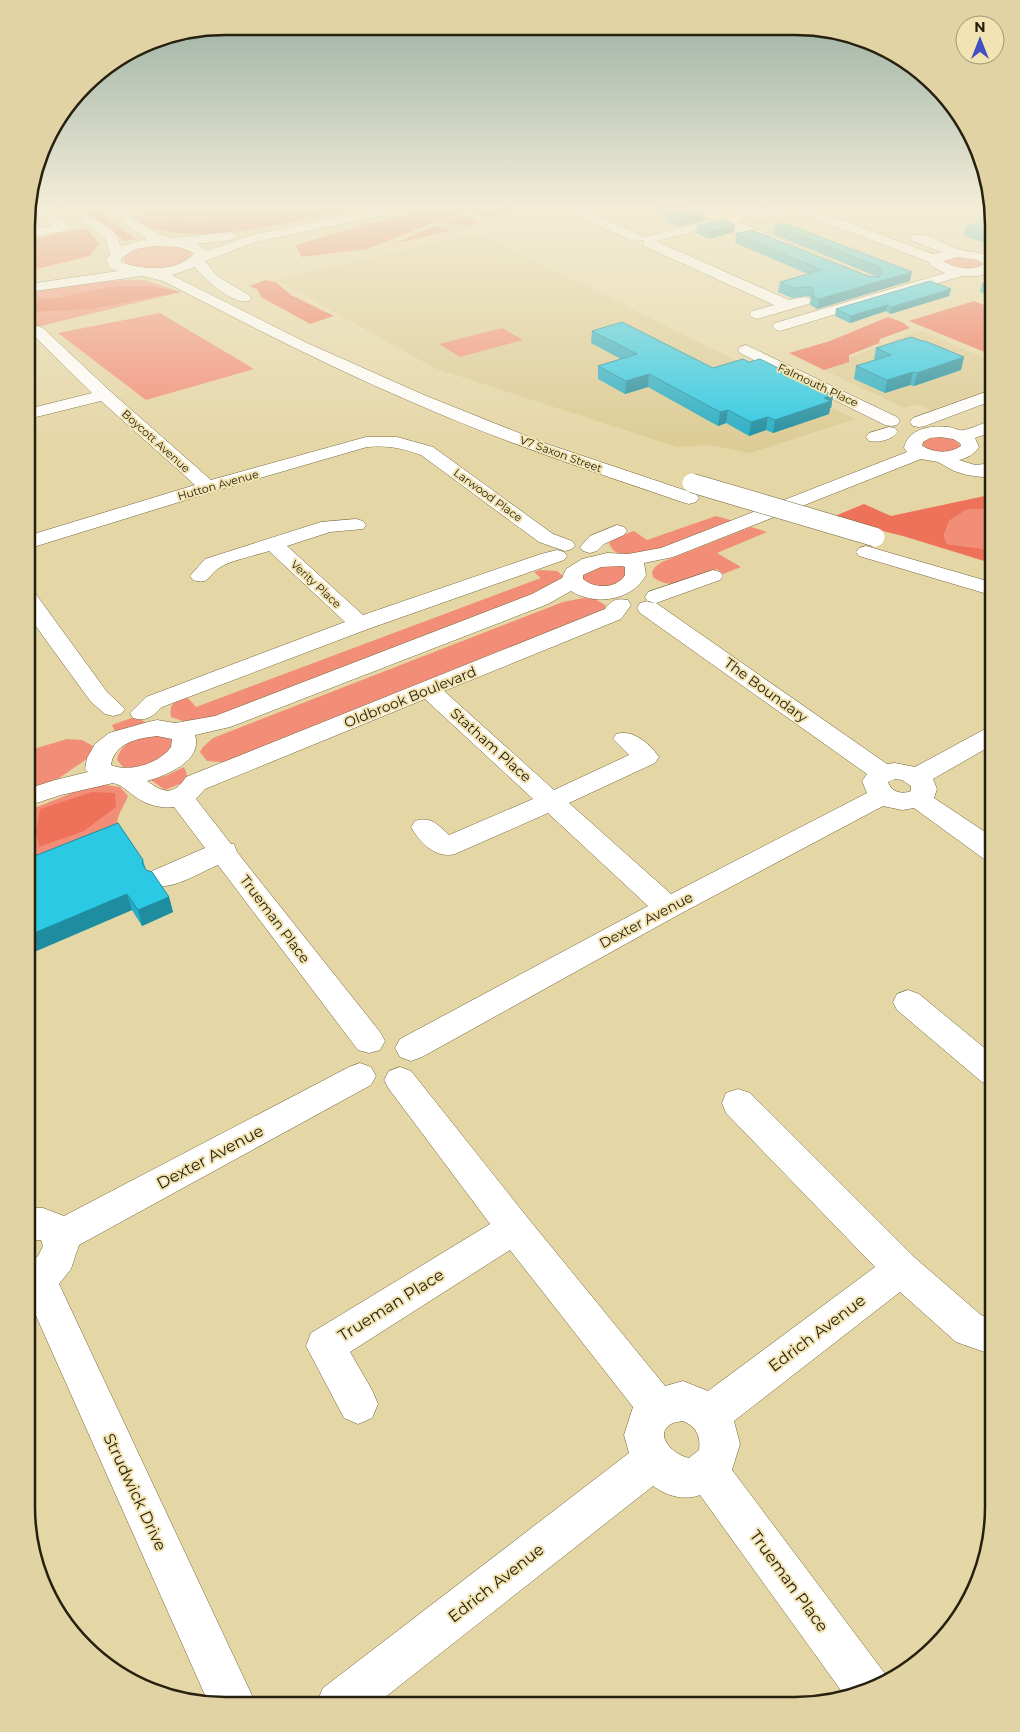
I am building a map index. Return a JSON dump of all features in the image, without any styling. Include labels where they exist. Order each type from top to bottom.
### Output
[{"type":"street","name":"V7 Saxon Street","points":[[186,287],[301,346],[418,399],[538,447],[870,545],[985,587]]},
{"type":"street","name":"V7 Saxon Street","points":[[225,287],[322,340],[438,391],[519,422]]},
{"type":"street","points":[[741,287],[782,307],[800,320]]},
{"type":"street","points":[[780,326],[916,287]]},
{"type":"street","points":[[838,290],[864,302]]},
{"type":"street","points":[[757,314],[821,296]]},
{"type":"street","name":"Boycott Avenue","points":[[35,334],[208,488]]},
{"type":"street","name":"Falmouth Place","points":[[746,350],[916,448],[944,457]]},
{"type":"street","points":[[35,412],[104,395]]},
{"type":"street","points":[[919,422],[985,397]]},
{"type":"street","points":[[885,430],[904,419],[919,422],[967,442],[979,449],[985,455]]},
{"type":"street","points":[[985,431],[967,442],[961,454],[944,457],[959,472],[985,466]]},
{"type":"street","name":"Oldbrook Boulevard","points":[[188,790],[613,614],[590,589],[583,566],[592,562],[628,567],[795,503],[916,448],[917,437],[940,432]]},
{"type":"street","name":"V7 Saxon Street","points":[[565,439],[690,491]]},
{"type":"street","name":"Hutton Avenue","points":[[35,541],[366,442],[380,440],[411,445]]},
{"type":"street","name":"Larwood Place","points":[[411,445],[427,451],[546,538],[561,551],[564,567],[590,589]]},
{"type":"street","points":[[200,576],[212,563],[328,526],[356,525]]},
{"type":"street","points":[[590,547],[597,540],[617,531]]},
{"type":"street","name":"Verity Place","points":[[272,544],[360,624]]},
{"type":"street","name":"V7 Saxon Street","points":[[870,545],[985,571]]},
{"type":"street","name":"Larwood Place","points":[[561,551],[590,547],[628,567]]},
{"type":"street","name":"Oldbrook Boulevard","points":[[109,764],[145,773],[163,766],[167,735],[154,702],[360,624],[548,558],[561,551]]},
{"type":"street","name":"Oldbrook Boulevard","points":[[35,795],[109,764],[129,734],[167,735],[221,722],[540,599],[590,589],[616,591],[628,567]]},
{"type":"street","name":"The Boundary","points":[[628,567],[646,584],[652,603],[882,784]]},
{"type":"street","points":[[590,589],[631,608],[652,603],[713,576]]},
{"type":"street","points":[[35,609],[99,697],[113,709]]},
{"type":"street","name":"Statham Place","points":[[429,690],[668,908]]},
{"type":"street","points":[[167,735],[133,709],[113,709],[101,716],[97,726],[109,764],[153,797],[168,799],[188,790]]},
{"type":"street","name":"Trueman Place","points":[[167,735],[195,774],[188,790],[224,851],[370,1041]]},
{"type":"street","points":[[424,827],[446,847],[552,801],[646,757],[625,739]]},
{"type":"street","points":[[917,788],[985,740]]},
{"type":"street","points":[[882,784],[902,771],[917,788],[985,845]]},
{"type":"street","name":"Dexter Avenue","points":[[406,1064],[668,908],[882,784]]},
{"type":"street","points":[[162,878],[224,851]]},
{"type":"street","points":[[908,1002],[985,1066]]},
{"type":"street","points":[[406,1064],[383,1085],[366,1081],[355,1069],[354,1061],[357,1053],[370,1041],[378,1038],[397,1038],[406,1064],[514,1228],[658,1408]]},
{"type":"street","name":"Dexter Avenue","points":[[59,1237],[360,1076]]},
{"type":"street","points":[[738,1103],[902,1269],[969,1329],[985,1334]]},
{"type":"street","points":[[35,1224],[46,1225],[54,1230],[59,1237],[61,1246],[60,1255],[48,1272],[35,1280]]},
{"type":"street","name":"Trueman Place","points":[[358,1404],[325,1346],[514,1228]]},
{"type":"street","name":"Edrich Avenue","points":[[709,1415],[902,1269]]},
{"type":"street","name":"Strudwick Drive","points":[[35,1288],[230,1697]]},
{"type":"street","points":[[683,1401],[698,1406],[709,1415],[717,1427],[720,1444],[717,1459],[707,1470],[695,1477],[679,1477],[666,1472],[652,1461],[646,1445],[645,1429],[650,1416],[658,1408],[669,1402],[683,1401]]},
{"type":"street","name":"Edrich Avenue","points":[[348,1697],[652,1461]]},
{"type":"street","name":"Trueman Place","points":[[707,1470],[865,1684]]},
{"type":"shaded area","points":[[57,287],[165,287],[181,292],[35,327],[35,292]]},
{"type":"shaded area","points":[[108,287],[153,287],[181,292],[91,309],[35,312],[35,300],[59,298]]},
{"type":"shaded area","points":[[251,287],[282,287],[291,295],[334,316],[310,324],[261,297],[257,289]]},
{"type":"shaded area","points":[[289,287],[587,287],[855,419],[750,453],[710,445],[677,447],[434,368]]},
{"type":"shaded area","points":[[974,301],[985,305],[985,352],[909,321]]},
{"type":"shaded area","points":[[160,313],[254,369],[146,400],[58,333]]},
{"type":"shaded area","points":[[888,317],[902,322],[910,328],[880,339],[879,343],[849,355],[849,362],[824,370],[789,353],[830,341]]},
{"type":"shaded area","points":[[502,328],[523,340],[460,357],[439,344]]},
{"type":"shaded area","points":[[919,330],[985,358],[985,390],[930,410],[918,404],[904,408],[822,369]]},
{"type":"shaded area","points":[[930,436],[950,437],[961,446],[960,449],[945,452],[930,450],[922,444],[923,438]]},
{"type":"shaded area","points":[[985,496],[985,509],[966,510],[949,521],[944,536],[947,544],[985,549],[985,561],[903,536],[830,518],[864,504],[891,516]]},
{"type":"shaded area","points":[[985,509],[985,549],[947,544],[944,537],[949,521],[966,510]]},
{"type":"shaded area","points":[[716,516],[734,521],[648,553],[637,555],[620,554],[615,552],[609,543],[613,539],[634,531],[647,540]]},
{"type":"shaded area","points":[[751,527],[767,532],[717,553],[741,567],[723,574],[717,569],[677,584],[661,582],[653,577],[652,572],[655,567],[662,562]]},
{"type":"shaded area","points":[[623,565],[631,573],[618,585],[593,588],[581,578],[593,567]]},
{"type":"shaded area","points":[[540,570],[557,571],[566,578],[564,582],[216,717],[186,722],[171,717],[171,708],[176,701],[188,698],[196,707],[541,578],[534,572]]},
{"type":"shaded area","points":[[583,598],[595,599],[605,605],[606,611],[232,763],[207,761],[200,752],[213,738],[563,602]]},
{"type":"shaded area","points":[[137,716],[147,724],[117,736],[112,725]]},
{"type":"shaded area","points":[[155,732],[182,739],[157,766],[124,768],[117,760],[122,748],[137,738]]},
{"type":"shaded area","points":[[67,739],[82,740],[93,746],[91,756],[52,783],[35,789],[35,749]]},
{"type":"shaded area","points":[[184,767],[189,780],[165,790],[151,780],[168,775]]},
{"type":"shaded area","points":[[105,785],[120,787],[128,796],[117,824],[35,858],[35,808],[77,791]]},
{"type":"shaded area","points":[[92,792],[115,793],[116,807],[84,831],[39,847],[36,832],[40,809]]},
{"type":"building","points":[[790,287],[861,287],[819,299],[812,296],[814,291],[811,287]]},
{"type":"building","points":[[910,287],[945,287],[951,289],[892,307],[887,305],[851,316],[836,309]]},
{"type":"building","points":[[622,322],[713,368],[743,359],[749,362],[760,359],[833,395],[824,398],[831,401],[775,420],[768,417],[751,422],[728,410],[720,412],[649,374],[626,381],[598,366],[637,354],[592,331]]},
{"type":"building","points":[[911,337],[964,357],[917,373],[913,372],[887,380],[856,366],[891,355],[876,348]]},
{"type":"building","points":[[118,823],[143,860],[142,863],[146,870],[152,872],[169,897],[138,910],[127,894],[35,933],[35,856]]}]
